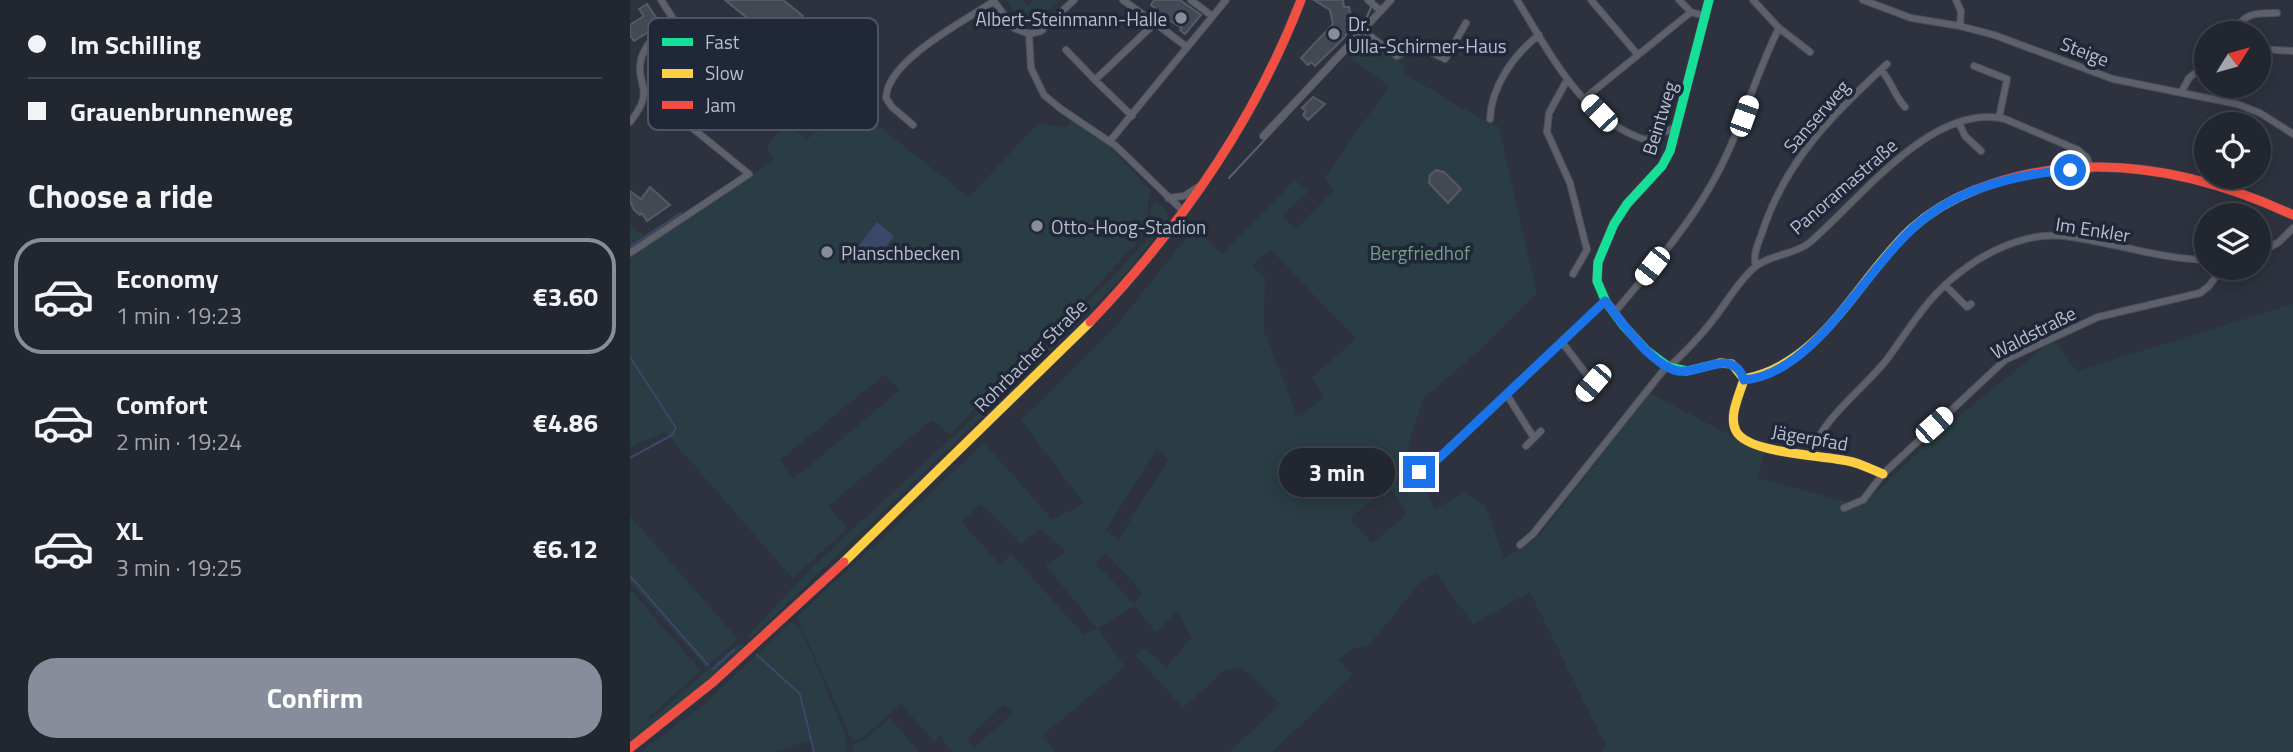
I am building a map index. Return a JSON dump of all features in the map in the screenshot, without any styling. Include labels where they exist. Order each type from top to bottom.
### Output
[{"type":"street","points":[[661,0],[672,16],[670,18]]},
{"type":"street","points":[[913,124],[886,98],[893,79],[923,47],[993,1],[1014,28],[1029,34],[1041,31],[1074,0]]},
{"type":"street","points":[[1123,0],[1187,47]]},
{"type":"street","points":[[1191,0],[1212,16]]},
{"type":"street","points":[[1110,142],[1226,0]]},
{"type":"street","name":"Rohrbacher Straße","points":[[630,748],[715,683],[890,517],[1100,311],[1143,265],[1205,183],[1265,82],[1301,0]]},
{"type":"street","points":[[1263,136],[1391,0]]},
{"type":"street","points":[[1517,0],[1567,80],[1604,118],[1644,140],[1650,140],[1676,127]]},
{"type":"street","points":[[1591,0],[1638,55]]},
{"type":"street","points":[[1679,0],[1691,12],[1705,16]]},
{"type":"street","name":"Beintweg","points":[[1667,367],[1650,353],[1605,301],[1597,280],[1599,261],[1623,209],[1664,164],[1709,0]]},
{"type":"street","points":[[1753,0],[1779,28],[1810,52]]},
{"type":"street","name":"Steige","points":[[1863,0],[1911,18],[1994,35],[2113,79],[2248,107],[2293,134]]},
{"type":"street","points":[[1956,0],[1962,11],[1960,26]]},
{"type":"street","points":[[1370,1],[1381,10]]},
{"type":"street","points":[[1585,99],[1691,12]]},
{"type":"street","points":[[2241,21],[2248,16],[2277,13]]},
{"type":"street","points":[[1095,80],[1155,23]]},
{"type":"street","points":[[1363,31],[1398,57],[1416,45],[1445,60],[1466,23]]},
{"type":"street","points":[[1614,313],[1681,230],[1712,184],[1735,138],[1779,28]]},
{"type":"street","points":[[1029,34],[1031,68],[1044,95],[1110,142],[1184,212]]},
{"type":"street","points":[[1490,119],[1494,96],[1504,76],[1527,45],[1539,36]]},
{"type":"street","points":[[630,122],[644,102],[641,64],[648,47]]},
{"type":"street","points":[[1066,50],[1132,116]]},
{"type":"street","points":[[2272,50],[2293,51]]},
{"type":"street","name":"Sanserweg","points":[[1756,266],[1755,254],[1766,222],[1796,160],[1829,119],[1887,64]]},
{"type":"street","points":[[1974,66],[2007,79],[1998,118]]},
{"type":"street","points":[[1881,70],[1893,83],[1895,96],[1905,107]]},
{"type":"street","points":[[2182,92],[2194,74]]},
{"type":"street","points":[[1567,80],[1549,113],[1547,130],[1570,183],[1587,250],[1573,274]]},
{"type":"street","points":[[644,89],[648,92]]},
{"type":"street","name":"Panoramastraße","points":[[1520,545],[1536,530],[1667,367],[1702,335],[1756,266],[1771,257],[1805,246],[1893,162],[1924,141],[1959,123],[1985,116],[1998,118],[2068,145],[2083,154],[2091,169]]},
{"type":"street","points":[[1959,123],[1965,136],[1981,151]]},
{"type":"street","points":[[630,253],[749,174],[695,130]]},
{"type":"street","points":[[1667,367],[1685,371],[1723,362],[1737,368],[1744,380],[1773,373],[1810,346],[1904,237],[1940,208],[1999,181],[2050,172],[2091,169],[2167,173],[2212,182],[2293,215]]},
{"type":"street","points":[[1168,198],[1184,196],[1205,183]]},
{"type":"street","points":[[2271,246],[2293,228]]},
{"type":"street","name":"Im Enkler","points":[[1811,453],[1825,428],[1878,371],[1926,305],[1945,285],[1993,252],[2021,241],[2049,236],[2079,239],[2153,255],[2194,259]]},
{"type":"street","name":"Waldstraße","points":[[1883,474],[2001,362],[2098,317],[2200,293],[2213,280]]},
{"type":"street","points":[[1945,285],[1967,308]]},
{"type":"street","points":[[1419,472],[1440,457],[1605,301]]},
{"type":"street","points":[[1562,342],[1595,381],[1580,398]]},
{"type":"street","name":"Jägerpfad","points":[[1744,380],[1733,418],[1739,436],[1760,447],[1850,461],[1883,474]]},
{"type":"street","points":[[1507,395],[1534,438]]},
{"type":"street","points":[[1526,446],[1541,431]]},
{"type":"street","points":[[1844,508],[1861,501],[1883,474]]},
{"type":"green space","points":[[1006,0],[1023,0],[1028,6],[1035,0],[1061,0],[1031,24],[1021,20]]},
{"type":"green space","name":"Bergfriedhof","points":[[1367,37],[1406,67],[1404,73],[1499,127],[1537,293],[1480,350],[1424,398],[1410,439],[1409,452],[1435,509],[1464,493],[1485,506],[1504,557],[1527,546],[1543,531],[1650,393],[1764,453],[1758,478],[1861,506],[1948,425],[2053,340],[2077,371],[2293,304],[2293,752],[1601,752],[1606,746],[1530,592],[1473,624],[1436,573],[1420,583],[1369,645],[1354,648],[1339,659],[1353,675],[1272,752],[1229,752],[1280,705],[1241,666],[1224,671],[1183,708],[1136,656],[1145,648],[1166,667],[1192,638],[1177,612],[1156,632],[1134,606],[1098,628],[1125,667],[1042,736],[1055,752],[952,752],[940,736],[934,742],[902,705],[905,701],[864,736],[851,739],[797,617],[984,443],[1052,519],[1084,504],[1021,420],[1118,324],[1194,228],[1222,254],[1295,180],[1309,191],[1282,215],[1295,230],[1333,191],[1325,177],[1389,86],[1349,57]],"holes":[[[1270,249],[1356,339],[1312,377],[1324,396],[1298,418],[1264,331],[1265,277],[1252,266]],[[1157,448],[1168,460],[1118,540],[1106,530]],[[1390,487],[1407,515],[1372,543],[1350,520]],[[981,504],[1021,544],[1040,528],[1066,552],[1045,565],[1097,628],[1084,635],[1011,554],[1000,565],[962,522]],[[1106,553],[1142,592],[1135,605],[1096,563]],[[1003,705],[1013,713],[975,747],[967,739]]]},
{"type":"green space","points":[[1072,122],[1111,147],[1151,192],[1146,233],[1029,359],[1015,373],[1010,370],[950,435],[932,420],[828,506],[847,528],[793,579],[665,432],[630,447],[630,225],[644,235],[677,214],[683,222],[773,160],[767,147],[780,130],[795,130],[807,139],[820,130],[881,128],[969,197],[1038,123],[1066,128]],"holes":[[[884,375],[900,390],[794,479],[780,460]]]},
{"type":"green space","points":[[1157,201],[1167,212],[1168,219],[1132,266],[1078,324],[749,640],[747,637],[812,567],[1015,379],[1150,237],[1151,206]]},
{"type":"green space","points":[[630,516],[738,639],[706,668],[630,582]]},
{"type":"green space","points":[[630,589],[701,671],[649,717],[649,721],[736,645],[746,644],[699,688],[630,742]]},
{"type":"green space","points":[[791,622],[800,627],[845,734],[847,752],[814,752],[811,740],[774,752],[640,752],[708,701]]},
{"type":"green space","points":[[890,718],[919,752],[851,752],[854,744],[865,739]]},
{"type":"water","points":[[877,222],[894,236],[873,263],[855,250]]},
{"type":"building","points":[[725,0],[783,0],[803,16],[801,18],[747,18]]},
{"type":"building","name":"Albert-Steinmann-Halle","points":[[1154,0],[1180,0],[1201,15],[1185,34],[1180,30],[1182,28],[1154,11],[1155,8],[1151,5]]},
{"type":"building","name":"Dr. Ulla-Schirmer-Haus","points":[[1314,0],[1343,0],[1344,7],[1349,7],[1352,22],[1347,23],[1349,31],[1343,39],[1315,66],[1311,62],[1308,65],[1301,58],[1333,24],[1330,10]]},
{"type":"building","points":[[647,4],[656,18],[648,18],[648,32],[634,41],[630,35],[630,25],[644,16],[639,9]]},
{"type":"building","points":[[1313,97],[1325,104],[1308,120],[1303,115],[1306,111],[1302,108]]},
{"type":"building","points":[[1436,170],[1444,172],[1461,189],[1448,203],[1429,183],[1430,175]]},
{"type":"building","points":[[650,187],[670,205],[647,221],[642,213],[640,215],[634,210],[630,191],[641,199]]},
{"type":"waterway","points":[[630,247],[681,213]]},
{"type":"waterway","points":[[630,357],[676,428],[672,435],[630,458]]},
{"type":"waterway","points":[[630,576],[708,665]]},
{"type":"waterway","points":[[713,669],[734,650]]},
{"type":"waterway","points":[[757,655],[800,694],[814,752]]},
{"type":"tram line","points":[[1229,178],[1357,41],[1374,0]]},
{"type":"traffic: fast","points":[[1709,0],[1670,151],[1662,166],[1627,204],[1614,224],[1598,262],[1597,281],[1606,302],[1624,326],[1646,350],[1669,367],[1687,371],[1720,363]]},
{"type":"traffic: slow","points":[[1744,379],[1772,370],[1796,356],[1837,317],[1911,229],[1942,206],[1975,190]]},
{"type":"traffic: slow","points":[[844,562],[1090,322]]},
{"type":"traffic: slow","points":[[1720,363],[1732,364],[1744,379],[1733,419],[1736,431],[1743,439],[1770,449],[1852,462],[1883,474]]},
{"type":"traffic: jam","points":[[1090,322],[1155,249],[1212,171],[1261,88],[1301,0]]},
{"type":"traffic: jam","points":[[1975,190],[2015,177],[2056,170],[2096,167],[2136,169],[2216,185],[2293,215]]},
{"type":"traffic: jam","points":[[630,748],[713,682],[844,562]]},
{"type":"place","name":"Albert-Steinmann-Halle","points":[[1181,18]]},
{"type":"place","name":"Dr. Ulla-Schirmer-Haus","points":[[1334,34]]},
{"type":"place","name":"Otto-Hoog-Stadion","points":[[1037,226]]},
{"type":"place","name":"Planschbecken","points":[[827,252]]},
{"type":"route","points":[[1419,472],[1440,457],[1605,301],[1650,353],[1668,368],[1685,371],[1723,362],[1737,368],[1743,374],[1744,380],[1773,373],[1810,346],[1897,245],[1929,214],[1950,201],[1999,181],[2070,170]]}]
